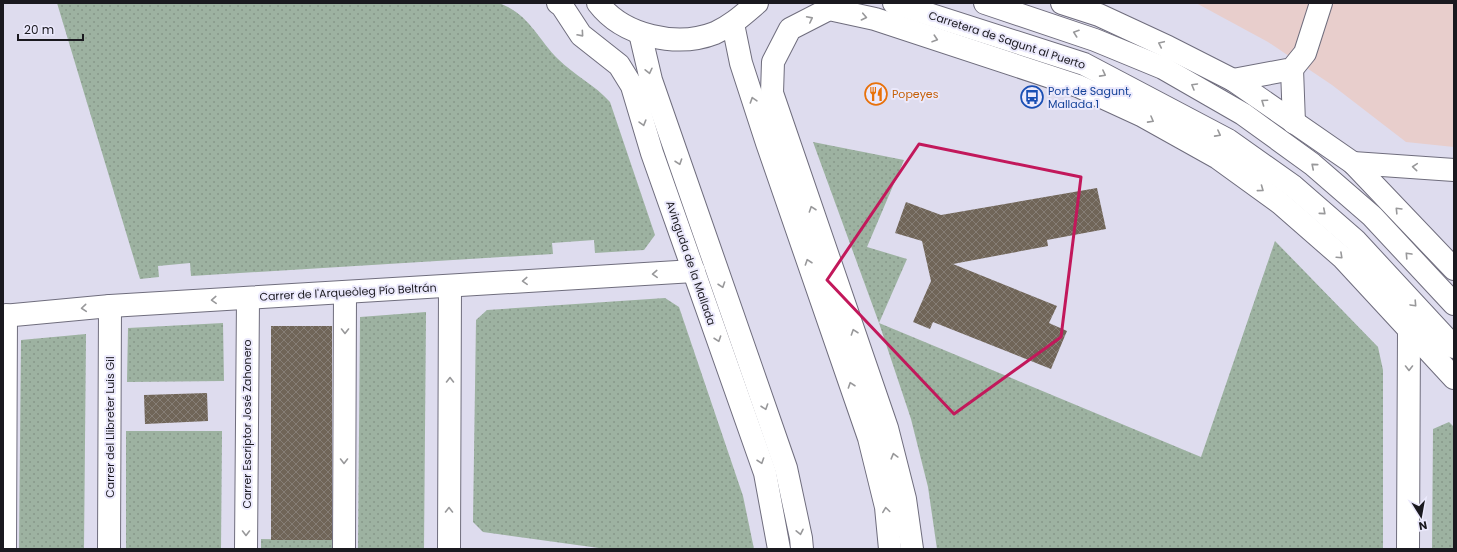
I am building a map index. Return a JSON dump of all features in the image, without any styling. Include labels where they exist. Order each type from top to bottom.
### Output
[{"type":"street","name":"Avinguda de la Mallada","points":[[558,3],[562,6],[581,35],[619,66],[632,86],[652,153],[765,473],[779,549]]},
{"type":"street","points":[[598,3],[602,9],[622,24],[640,33],[661,39],[687,39],[713,34],[733,24],[757,3]]},
{"type":"street","points":[[881,3],[898,27]]},
{"type":"street","name":"Carretera de Sagunt al Puerto","points":[[894,3],[1084,64],[1228,140],[1293,186],[1355,240],[1454,347]]},
{"type":"street","points":[[986,3],[1095,40],[1163,68],[1243,114],[1312,164],[1372,216],[1454,304]]},
{"type":"street","points":[[1062,3],[1099,15],[1168,47],[1233,80],[1353,163],[1454,269]]},
{"type":"street","points":[[1233,80],[1292,69],[1305,53],[1321,3]]},
{"type":"street","points":[[912,549],[905,499],[887,428],[772,93],[773,62],[790,29],[829,9],[874,19],[1078,86],[1141,114],[1218,158],[1280,203],[1343,258],[1454,378]]},
{"type":"street","points":[[733,24],[741,63],[869,438],[886,507],[890,549]]},
{"type":"street","name":"Avinguda de la Mallada","points":[[640,33],[651,80],[666,125],[786,468],[802,549]]},
{"type":"street","points":[[1292,69],[1294,123]]},
{"type":"street","points":[[652,153],[666,125]]},
{"type":"street","points":[[762,126],[786,135]]},
{"type":"street","points":[[1353,163],[1454,170]]},
{"type":"street","name":"Carrer de l'Arqueòleg Pío Beltrán","points":[[4,315],[110,306],[694,271]]},
{"type":"street","points":[[449,549],[450,286]]},
{"type":"street","points":[[344,549],[345,292]]},
{"type":"street","name":"Carrer Escriptor José Zahonero","points":[[246,549],[248,298]]},
{"type":"street","name":"Carrer del Llibreter Luis Gil","points":[[109,549],[110,306]]},
{"type":"street","points":[[4,315],[5,549]]},
{"type":"street","points":[[1408,549],[1409,329]]},
{"type":"highlighted area","points":[[919,144],[1081,177],[1061,337],[954,414],[827,280]]},
{"type":"shaded area","points":[[1196,3],[1454,3],[1454,147],[1406,142],[1332,85],[1268,42]]},
{"type":"green space","points":[[57,3],[499,3],[518,13],[532,27],[558,59],[598,90],[610,102],[655,235],[644,250],[595,253],[594,240],[552,243],[553,254],[191,276],[190,263],[158,266],[159,277],[140,279]]},
{"type":"green space","points":[[813,142],[904,160],[867,247],[907,259],[879,323]]},
{"type":"green space","points":[[1275,241],[1378,347],[1383,370],[1383,549],[937,549],[928,487],[911,419],[879,323],[1201,457]]},
{"type":"green space","points":[[665,298],[679,307],[743,496],[754,549],[606,549],[483,532],[473,522],[476,320],[487,310]]},
{"type":"green space","points":[[426,312],[424,549],[358,549],[360,317]]},
{"type":"green space","points":[[223,323],[224,381],[127,382],[128,328]]},
{"type":"green space","points":[[86,334],[84,549],[19,549],[21,340]]},
{"type":"green space","points":[[1449,422],[1454,427],[1454,549],[1432,549],[1433,429]]},
{"type":"green space","points":[[126,431],[222,431],[221,549],[126,549]]},
{"type":"green space","points":[[261,539],[332,540],[332,549],[261,549]]},
{"type":"building","points":[[1097,188],[1106,229],[1047,240],[1048,246],[953,264],[1057,306],[1049,323],[1067,331],[1051,369],[933,322],[930,329],[913,322],[931,281],[922,241],[895,233],[906,202],[941,215]]},
{"type":"building","points":[[271,326],[332,326],[332,540],[271,540]]},
{"type":"building","points":[[207,393],[208,421],[145,424],[144,395]]},
{"type":"place","name":"Popeyes","points":[[876,94]]},
{"type":"place","name":"Port de Sagunt, Mallada 1","points":[[1032,97]]}]
